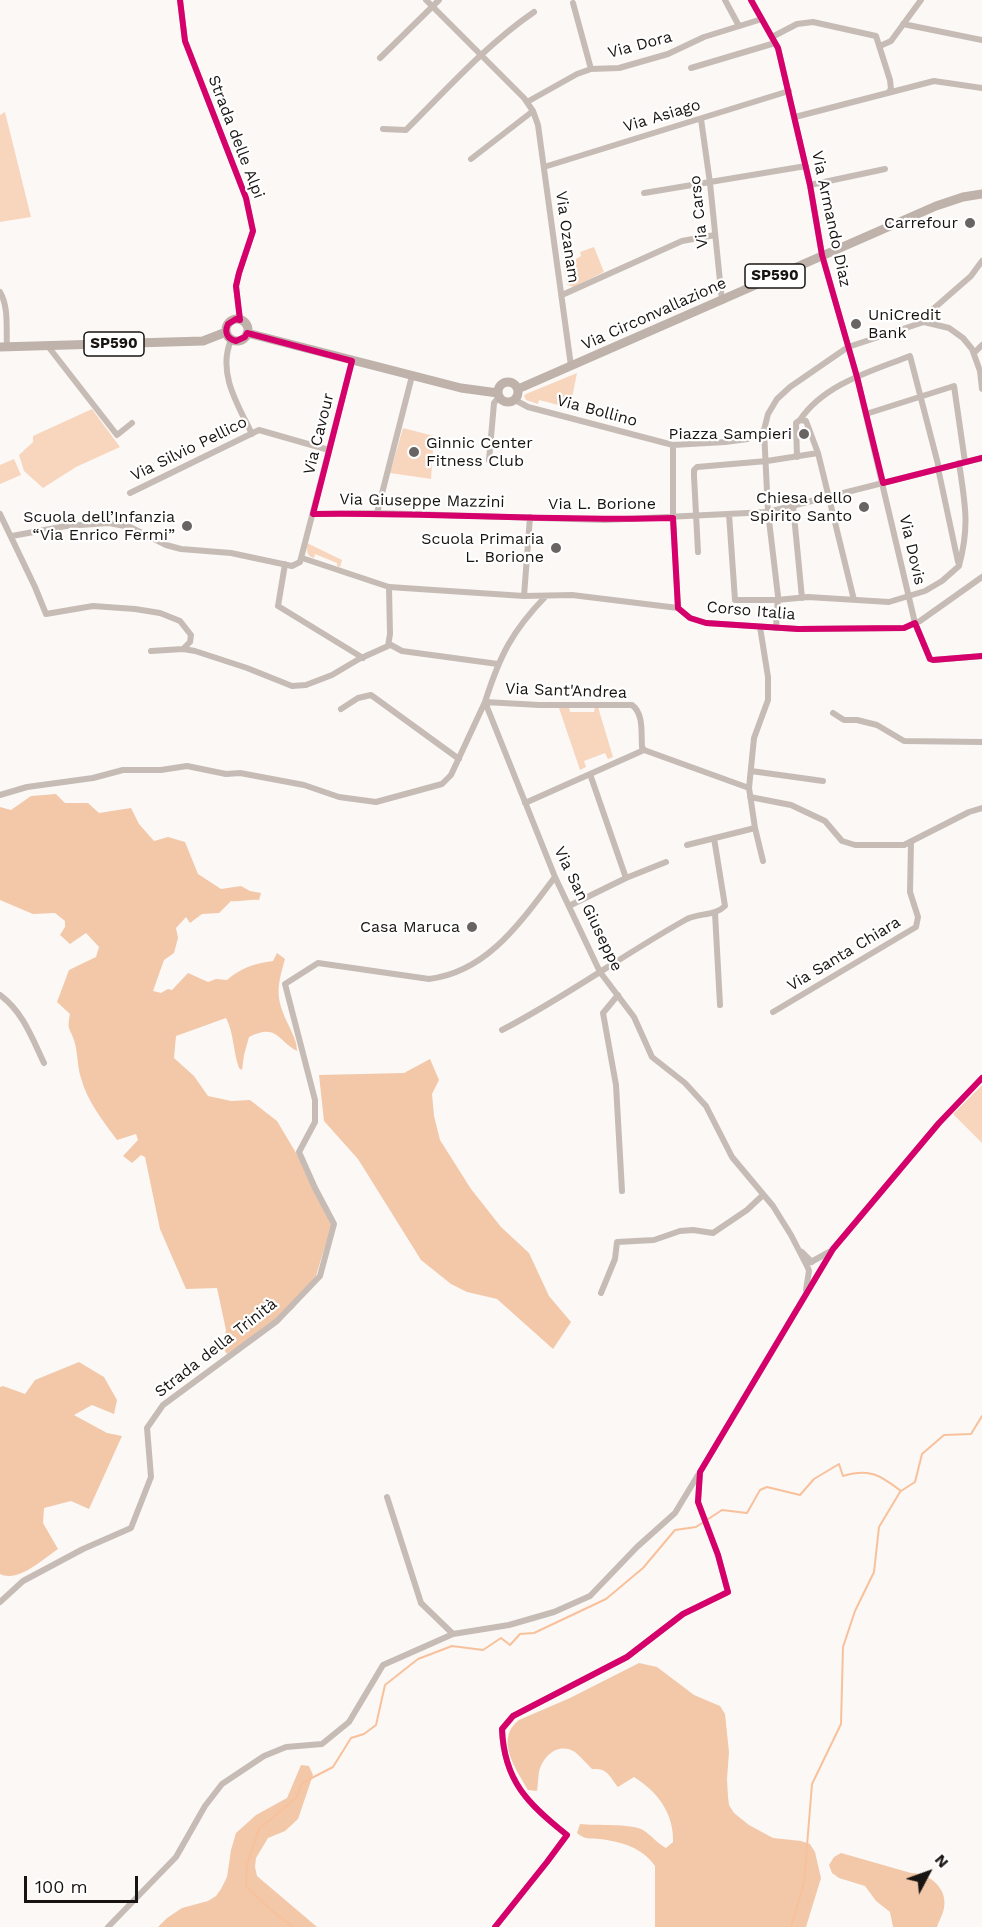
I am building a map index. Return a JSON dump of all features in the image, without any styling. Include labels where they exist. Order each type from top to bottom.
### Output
[{"type":"main road","name":"Via Circonvallazione","points":[[572,367],[936,206],[963,197],[982,194]]},
{"type":"main road","points":[[240,320],[247,327],[248,333]]},
{"type":"main road","name":"SP590","points":[[228,336],[228,324],[231,321],[240,320]]},
{"type":"main road","name":"SP590","points":[[3,347],[202,341],[228,336],[241,340],[248,333],[412,376],[499,395],[507,402],[515,400]]},
{"type":"main road","name":"SP590","points":[[499,395],[500,385],[506,382],[515,384],[518,389],[572,367]]},
{"type":"main road","points":[[515,400],[518,389]]},
{"type":"street","name":"Strada delle Alpi","points":[[180,0],[185,41],[246,198],[253,225],[251,240],[236,286],[240,320]]},
{"type":"street","name":"Via Ozanam","points":[[426,0],[527,102],[538,125],[572,367]]},
{"type":"street","points":[[380,58],[439,0]]},
{"type":"street","points":[[725,0],[739,26]]},
{"type":"street","name":"Via Armando Diaz","points":[[751,0],[774,40],[789,91],[810,185],[822,255],[857,377],[882,483]]},
{"type":"street","points":[[880,46],[891,40],[921,0]]},
{"type":"street","points":[[573,3],[591,69]]},
{"type":"street","points":[[382,129],[406,130],[481,55],[513,26],[534,12]]},
{"type":"street","name":"Via Dora","points":[[527,102],[577,74],[591,69],[619,68],[668,54],[704,37],[762,19]]},
{"type":"street","points":[[691,68],[774,40],[797,24],[813,22],[876,36],[891,85],[888,93]]},
{"type":"street","points":[[903,24],[982,40]]},
{"type":"street","points":[[795,117],[934,81],[982,88]]},
{"type":"street","name":"Via Asiago","points":[[544,167],[789,91]]},
{"type":"street","points":[[471,159],[532,111]]},
{"type":"street","name":"Via Carso","points":[[701,119],[722,301]]},
{"type":"street","points":[[644,193],[806,166]]},
{"type":"street","points":[[810,185],[885,169]]},
{"type":"street","points":[[562,295],[682,241],[715,234]]},
{"type":"street","points":[[924,322],[924,317],[970,276],[982,261]]},
{"type":"street","points":[[0,292],[4,299],[6,314],[3,347]]},
{"type":"street","points":[[776,628],[778,596],[768,512],[764,430],[768,414],[777,399],[790,387],[848,347],[924,322],[949,328],[963,338],[974,353],[980,371],[982,389]]},
{"type":"street","points":[[228,336],[226,366],[231,391],[252,434]]},
{"type":"street","points":[[47,345],[117,435],[132,423]]},
{"type":"street","points":[[974,353],[982,345]]},
{"type":"street","points":[[797,457],[796,423],[807,409],[838,387],[857,377],[910,356],[922,397],[958,566]]},
{"type":"street","name":"Via Cavour","points":[[302,558],[352,361]]},
{"type":"street","points":[[377,513],[412,376]]},
{"type":"street","points":[[729,514],[735,600],[802,598],[889,602],[924,591],[942,581],[958,566],[965,541],[967,518],[954,386],[866,414]]},
{"type":"street","points":[[489,460],[494,404],[499,395]]},
{"type":"street","name":"Via Bollino","points":[[515,400],[528,406],[673,445]]},
{"type":"street","points":[[800,420],[806,421],[818,453],[854,600]]},
{"type":"street","name":"Via Silvio Pellico","points":[[130,492],[259,430],[329,450]]},
{"type":"street","points":[[12,536],[66,526],[109,523],[130,527],[166,545],[181,549],[231,553],[292,566],[300,562],[302,558],[389,587],[524,596],[572,595],[678,608],[673,518],[673,445],[748,439],[764,430]]},
{"type":"street","points":[[698,552],[694,470],[698,467],[767,461],[818,453]]},
{"type":"street","points":[[673,518],[768,512],[982,458]]},
{"type":"street","name":"Via Dovis","points":[[882,483],[915,623],[930,658],[933,660],[982,656]]},
{"type":"street","points":[[793,506],[802,598]]},
{"type":"street","name":"Via Giuseppe Mazzini","points":[[313,513],[530,517]]},
{"type":"street","points":[[0,514],[35,586],[46,615],[93,606],[160,613],[180,621],[191,635],[190,642],[183,649]]},
{"type":"street","points":[[524,596],[530,517]]},
{"type":"street","name":"Via L. Borione","points":[[530,517],[605,520],[673,518]]},
{"type":"street","points":[[285,564],[278,606],[363,658]]},
{"type":"street","name":"Corso Italia","points":[[678,608],[690,618],[706,623],[776,628],[904,628],[915,623],[982,577]]},
{"type":"street","points":[[389,587],[389,644]]},
{"type":"street","points":[[0,795],[27,787],[93,778],[123,770],[161,770],[188,766],[226,774],[240,773],[304,784],[339,797],[376,802],[442,784],[451,775],[459,759],[513,633],[546,596]]},
{"type":"street","points":[[760,627],[768,677],[768,700],[754,738],[749,788],[763,861]]},
{"type":"street","points":[[151,651],[183,649],[195,651],[247,668],[291,686],[306,686],[332,675],[389,644]]},
{"type":"street","points":[[389,644],[402,651],[498,664]]},
{"type":"street","points":[[341,709],[358,698],[371,695],[459,759]]},
{"type":"street","name":"Via Sant'Andrea","points":[[485,702],[539,705],[632,705],[640,714],[644,750]]},
{"type":"street","name":"Via San Giuseppe","points":[[485,702],[555,877],[600,972],[634,1017],[652,1057],[684,1083],[706,1106],[732,1157],[773,1206],[811,1266],[818,1263],[819,1271]]},
{"type":"street","points":[[833,713],[844,720],[857,720],[877,725],[904,741],[982,742]]},
{"type":"street","points":[[525,803],[644,750],[749,788]]},
{"type":"street","points":[[751,771],[823,781]]},
{"type":"street","points":[[590,774],[626,878]]},
{"type":"street","points":[[750,797],[791,805],[825,821],[842,841],[855,845],[904,845],[969,812],[982,808]]},
{"type":"street","points":[[687,845],[755,828]]},
{"type":"street","points":[[502,1030],[533,1014],[691,918],[715,913],[725,906],[714,838]]},
{"type":"street","name":"Via Santa Chiara","points":[[773,1012],[916,927],[918,917],[910,892],[911,842]]},
{"type":"street","points":[[569,906],[626,878],[666,862]]},
{"type":"street","name":"Strada della Trinità","points":[[0,1602],[22,1581],[83,1549],[131,1528],[152,1477],[147,1428],[163,1404],[277,1321],[320,1276],[334,1224],[299,1152],[315,1122],[315,1100],[285,984],[318,963],[429,979],[446,977],[493,951],[513,930],[555,877]]},
{"type":"street","points":[[715,913],[720,1005]]},
{"type":"street","points":[[0,995],[9,1002],[27,1026],[44,1063]]},
{"type":"street","points":[[618,995],[603,1013],[616,1084],[622,1191]]},
{"type":"street","points":[[108,1927],[176,1857],[205,1806],[222,1784],[264,1756],[286,1747],[322,1744],[349,1722],[383,1665],[453,1634],[509,1625],[554,1612],[590,1596],[637,1547],[675,1513],[833,1250],[939,1122],[982,1078]]},
{"type":"street","points":[[601,1293],[615,1259],[618,1242],[654,1240],[680,1231],[713,1233],[747,1210],[763,1195]]},
{"type":"street","points":[[806,1294],[811,1266],[833,1250]]},
{"type":"street","points":[[811,1266],[813,1274],[819,1271]]},
{"type":"street","points":[[495,1927],[567,1835],[537,1811],[512,1775],[503,1750],[502,1729],[513,1716],[627,1658],[683,1614],[728,1592],[718,1555],[698,1502],[700,1472]]},
{"type":"street","points":[[387,1497],[421,1603],[453,1634]]},
{"type":"shaded area","points":[[5,112],[31,217],[0,222],[0,115]]},
{"type":"shaded area","points":[[594,247],[604,272],[574,287],[567,285],[564,262],[574,259],[576,264],[576,259],[581,256],[580,252]]},
{"type":"shaded area","points":[[577,373],[570,408],[539,400],[538,404],[526,400],[524,396],[526,394]]},
{"type":"shaded area","points":[[92,409],[120,447],[76,467],[43,488],[24,471],[19,455],[33,442],[33,436]]},
{"type":"shaded area","name":"Ginnic Center Fitness Club","points":[[403,428],[434,436],[431,479],[390,473]]},
{"type":"shaded area","points":[[14,459],[21,475],[0,484],[0,465]]},
{"type":"shaded area","points":[[307,543],[342,560],[340,567],[337,563],[315,554],[314,558],[310,556]]},
{"type":"shaded area","points":[[595,706],[598,707],[613,757],[608,759],[605,753],[584,761],[586,767],[580,770],[559,708],[569,707],[570,712],[594,712]]},
{"type":"shaded area","points":[[56,794],[65,803],[88,803],[99,813],[131,808],[139,824],[154,841],[168,837],[185,842],[198,874],[221,889],[241,886],[261,893],[259,900],[231,901],[219,913],[202,914],[190,923],[186,917],[176,928],[178,938],[174,953],[164,960],[153,991],[161,993],[168,989],[172,990],[188,973],[208,982],[216,979],[227,980],[249,967],[273,961],[277,953],[285,959],[280,977],[279,999],[297,1051],[271,1032],[258,1033],[249,1037],[242,1070],[237,1062],[231,1030],[226,1018],[176,1036],[174,1058],[194,1076],[208,1096],[231,1101],[250,1100],[277,1121],[330,1210],[331,1226],[316,1276],[293,1309],[227,1354],[222,1347],[226,1330],[217,1288],[186,1289],[160,1229],[145,1157],[141,1155],[132,1163],[123,1156],[138,1140],[136,1134],[117,1140],[91,1103],[80,1073],[69,1026],[70,1014],[57,1002],[69,970],[96,957],[99,947],[86,933],[70,944],[60,935],[65,927],[65,921],[55,913],[33,914],[0,900],[0,807],[11,810],[31,796]]},
{"type":"shaded area","points":[[430,1059],[439,1080],[432,1094],[440,1140],[471,1189],[501,1227],[529,1253],[549,1296],[571,1322],[553,1349],[497,1299],[467,1292],[451,1284],[421,1260],[358,1159],[324,1121],[319,1075],[404,1073]]},
{"type":"shaded area","points":[[982,1085],[982,1143],[953,1114]]},
{"type":"shaded area","points":[[79,1362],[104,1377],[117,1400],[114,1414],[92,1405],[74,1415],[107,1433],[122,1436],[89,1509],[71,1501],[44,1508],[43,1523],[58,1549],[22,1573],[7,1576],[0,1574],[0,1387],[25,1394],[35,1380]]},
{"type":"shaded area","points":[[639,1663],[657,1667],[694,1695],[720,1706],[725,1714],[729,1752],[727,1779],[729,1805],[734,1813],[749,1825],[773,1838],[810,1844],[815,1852],[821,1878],[806,1927],[655,1927],[655,1866],[644,1854],[630,1846],[608,1840],[585,1838],[577,1833],[580,1824],[630,1826],[643,1830],[666,1848],[673,1842],[673,1832],[667,1813],[657,1797],[634,1777],[618,1787],[605,1771],[592,1769],[569,1749],[558,1749],[544,1760],[539,1772],[537,1791],[528,1790],[510,1754],[508,1736],[512,1728],[519,1720],[570,1698]]},
{"type":"shaded area","points":[[301,1765],[309,1766],[313,1775],[298,1819],[285,1831],[268,1838],[256,1858],[255,1867],[257,1876],[317,1927],[158,1927],[182,1908],[208,1901],[216,1896],[227,1877],[236,1833],[256,1815],[287,1798]]},
{"type":"shaded area","points":[[841,1853],[918,1874],[936,1883],[943,1894],[944,1901],[937,1927],[893,1927],[890,1912],[876,1901],[865,1886],[839,1878],[832,1873],[829,1865],[834,1857]]},
{"type":"waterway","points":[[293,1927],[246,1886],[247,1865],[259,1829],[297,1797],[302,1783],[333,1767],[351,1738],[364,1734],[376,1725],[385,1685],[418,1659],[452,1646],[483,1650],[501,1638],[510,1645],[520,1634],[534,1633],[606,1599],[643,1568],[675,1530],[696,1527],[722,1510],[747,1513],[760,1490],[767,1487],[800,1495],[814,1479],[839,1464],[843,1476],[860,1473],[874,1474],[901,1491],[915,1482],[922,1454],[944,1435],[971,1434],[982,1416]]},
{"type":"waterway","points":[[791,1927],[804,1883],[812,1784],[841,1724],[843,1647],[855,1611],[874,1572],[879,1527],[900,1492]]},
{"type":"cycle path","points":[[180,0],[185,41],[246,198],[253,231],[236,286],[240,320],[236,319],[228,324],[227,335],[236,341],[245,337],[247,333],[352,361],[313,514],[583,519],[673,518],[678,608],[690,618],[706,623],[798,629],[904,628],[915,623],[930,659],[982,656]]},
{"type":"cycle path","points":[[751,0],[778,48],[810,185],[822,255],[857,377],[883,483],[982,458]]},
{"type":"cycle path","points":[[495,1927],[567,1835],[530,1802],[513,1777],[504,1747],[502,1729],[513,1716],[627,1657],[683,1614],[728,1592],[718,1555],[698,1502],[700,1472],[833,1249],[939,1123],[982,1078]]},
{"type":"place","name":"Carrefour","points":[[970,223]]},
{"type":"place","name":"UniCredit Bank","points":[[856,324]]},
{"type":"place","name":"Piazza Sampieri","points":[[804,434]]},
{"type":"place","name":"Ginnic Center Fitness Club","points":[[414,452]]},
{"type":"place","name":"Chiesa dello Spirito Santo","points":[[864,507]]},
{"type":"place","name":"Scuola dell’Infanzia “Via Enrico Fermi”","points":[[187,526]]},
{"type":"place","name":"Scuola Primaria L. Borione","points":[[556,548]]},
{"type":"place","name":"Casa Maruca","points":[[472,927]]}]
